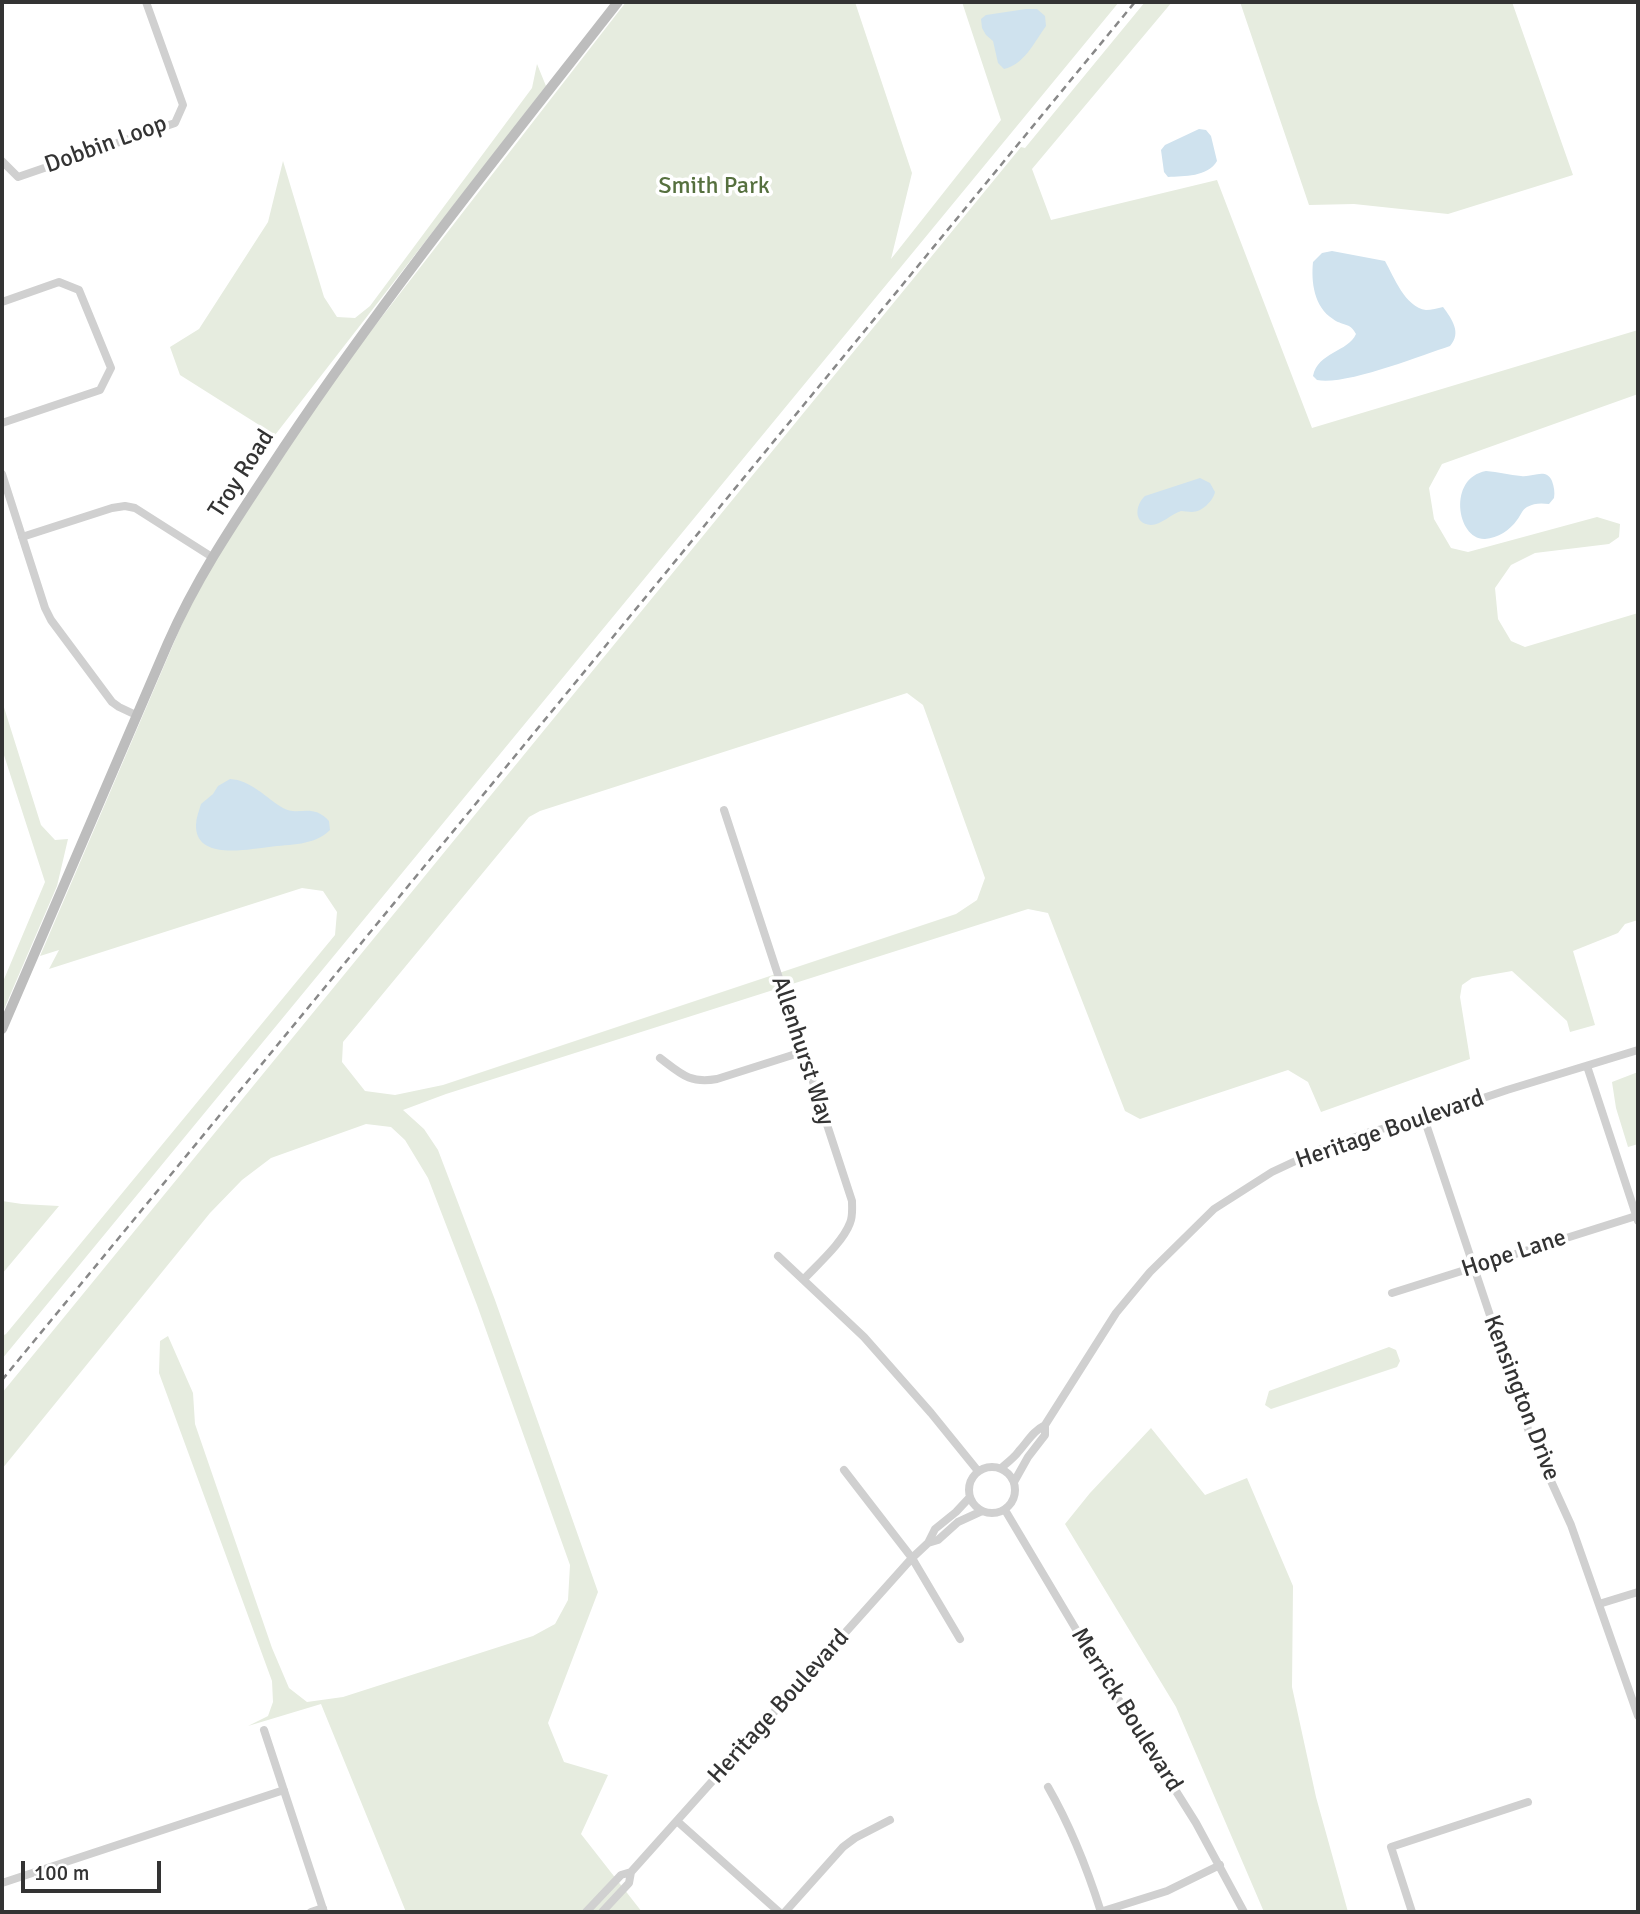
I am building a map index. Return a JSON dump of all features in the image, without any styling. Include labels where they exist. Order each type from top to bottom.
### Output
[{"type":"street","name":"Dobbin Loop","points":[[2,161],[18,177],[175,123],[183,105],[146,2]]},
{"type":"street","name":"Troy Road","points":[[2,1029],[180,615],[212,558],[299,425],[369,325],[618,2]]},
{"type":"street","points":[[2,302],[59,282],[79,290],[111,368],[100,390],[2,423]]},
{"type":"street","points":[[2,474],[45,608],[58,632],[112,702],[136,715]]},
{"type":"street","points":[[22,537],[125,506],[135,508],[212,558]]},
{"type":"street","name":"Allenhurst Way","points":[[724,810],[852,1201],[850,1225],[804,1279]]},
{"type":"street","name":"Heritage Boulevard","points":[[1000,1468],[1021,1450],[1036,1430],[1045,1425],[1115,1313],[1150,1272],[1214,1209],[1272,1172],[1319,1150],[1638,1050]]},
{"type":"street","points":[[660,1058],[684,1076],[702,1082],[803,1052]]},
{"type":"street","points":[[1587,1066],[1637,1219]]},
{"type":"street","name":"Kensington Drive","points":[[1424,1118],[1530,1435],[1571,1525],[1638,1716]]},
{"type":"street","name":"Hope Lane","points":[[1392,1293],[1637,1219]]},
{"type":"street","points":[[778,1256],[863,1337],[931,1413],[978,1471]]},
{"type":"street","name":"Heritage Boulevard","points":[[1014,1482],[1045,1435],[1045,1425]]},
{"type":"street","points":[[986,1467],[1000,1468],[1009,1473],[1014,1482],[1014,1498],[1005,1510],[993,1513],[982,1511],[974,1505],[970,1497],[971,1480],[978,1471],[986,1467]]},
{"type":"street","points":[[844,1470],[912,1558],[960,1639]]},
{"type":"street","name":"Heritage Boulevard","points":[[602,1912],[629,1882],[631,1872],[928,1543],[935,1529],[970,1497]]},
{"type":"street","name":"Merrick Boulevard","points":[[1005,1510],[1091,1655],[1184,1803],[1244,1912]]},
{"type":"street","name":"Heritage Boulevard","points":[[928,1543],[938,1540],[958,1522],[982,1511]]},
{"type":"street","points":[[1599,1604],[1638,1592]]},
{"type":"street","points":[[264,1730],[323,1910],[310,1912]]},
{"type":"street","points":[[1048,1787],[1086,1865],[1101,1912],[1167,1891],[1220,1865]]},
{"type":"street","points":[[2,1883],[284,1790]]},
{"type":"street","points":[[1412,1912],[1391,1847],[1528,1802]]},
{"type":"street","points":[[785,1912],[843,1847],[890,1820]]},
{"type":"street","points":[[677,1821],[779,1912]]},
{"type":"street","name":"Heritage Boulevard","points":[[586,1912],[621,1875],[631,1872]]},
{"type":"green space","name":"Smith Park","points":[[626,2],[855,2],[912,173],[891,259],[1001,120],[962,2],[1119,2],[2,1359],[2,1336],[335,935],[337,912],[323,891],[302,888],[49,969],[59,950],[40,956],[199,584],[339,372]]},
{"type":"green space","points":[[1145,2],[1172,2],[1032,169],[1051,220],[1217,180],[1312,428],[1638,330],[1638,394],[1442,464],[1429,488],[1434,519],[1451,548],[1468,552],[1597,517],[1620,524],[1619,537],[1609,544],[1535,553],[1511,565],[1495,588],[1498,619],[1511,641],[1525,647],[1638,613],[1638,920],[1625,924],[1618,933],[1573,951],[1595,1025],[1570,1032],[1567,1021],[1512,971],[1472,978],[1462,985],[1460,997],[1470,1059],[1321,1112],[1308,1082],[1288,1070],[1140,1119],[1125,1111],[1048,913],[1028,909],[403,1110],[424,1129],[438,1150],[495,1300],[598,1592],[548,1723],[564,1762],[608,1775],[581,1834],[642,1912],[406,1912],[321,1704],[248,1726],[268,1716],[273,1702],[272,1681],[159,1373],[160,1341],[168,1336],[193,1393],[195,1424],[272,1648],[289,1688],[307,1702],[343,1697],[533,1636],[555,1624],[568,1600],[570,1565],[477,1305],[428,1178],[405,1140],[391,1127],[366,1124],[271,1158],[242,1180],[210,1213],[2,1469],[2,1393],[1021,147],[1025,148]],"holes":[[[907,693],[923,705],[985,878],[977,900],[956,914],[443,1085],[395,1095],[365,1091],[342,1062],[343,1042],[529,817],[540,811]]]},
{"type":"green space","points":[[1240,2],[1512,2],[1573,175],[1448,214],[1354,204],[1309,205]]},
{"type":"green space","points":[[537,64],[546,86],[275,435],[180,375],[170,347],[199,329],[268,222],[283,161],[324,297],[337,317],[355,318],[370,306],[532,88]]},
{"type":"green space","points":[[2,701],[41,825],[55,840],[68,839],[57,886],[2,1014],[2,984],[45,882],[2,749]]},
{"type":"green space","points":[[1638,1072],[1638,1144],[1628,1147],[1616,1108],[1612,1082]]},
{"type":"green space","points":[[2,1201],[59,1206],[2,1274]]},
{"type":"green space","points":[[1389,1347],[1396,1350],[1400,1361],[1397,1367],[1271,1409],[1265,1405],[1269,1391]]},
{"type":"green space","points":[[1151,1428],[1205,1495],[1247,1478],[1293,1586],[1292,1687],[1316,1797],[1348,1912],[1264,1912],[1176,1707],[1065,1524]]},
{"type":"water","points":[[1037,9],[1045,16],[1046,26],[1023,58],[1004,69],[998,63],[993,41],[982,28],[981,19],[986,15]]},
{"type":"water","points":[[1199,129],[1206,130],[1211,136],[1217,161],[1202,173],[1168,177],[1164,172],[1161,150],[1165,145]]},
{"type":"water","points":[[1332,251],[1385,261],[1401,290],[1412,303],[1426,310],[1443,307],[1452,321],[1454,341],[1450,346],[1363,375],[1329,381],[1317,380],[1313,376],[1321,362],[1347,345],[1356,334],[1351,328],[1327,314],[1315,294],[1313,262],[1322,253]]},
{"type":"water","points":[[1486,471],[1521,476],[1546,475],[1552,481],[1554,498],[1549,504],[1527,507],[1511,527],[1499,535],[1485,539],[1475,537],[1463,520],[1461,496],[1465,485],[1474,476]]},
{"type":"water","points":[[1200,478],[1210,483],[1215,492],[1203,508],[1196,512],[1181,511],[1155,525],[1141,521],[1138,509],[1145,496]]},
{"type":"water","points":[[230,779],[252,786],[283,808],[323,815],[329,821],[330,830],[317,839],[293,845],[225,850],[204,844],[198,836],[196,825],[201,804],[218,786]]},
{"type":"railway","points":[[2,1380],[1135,2]]}]
